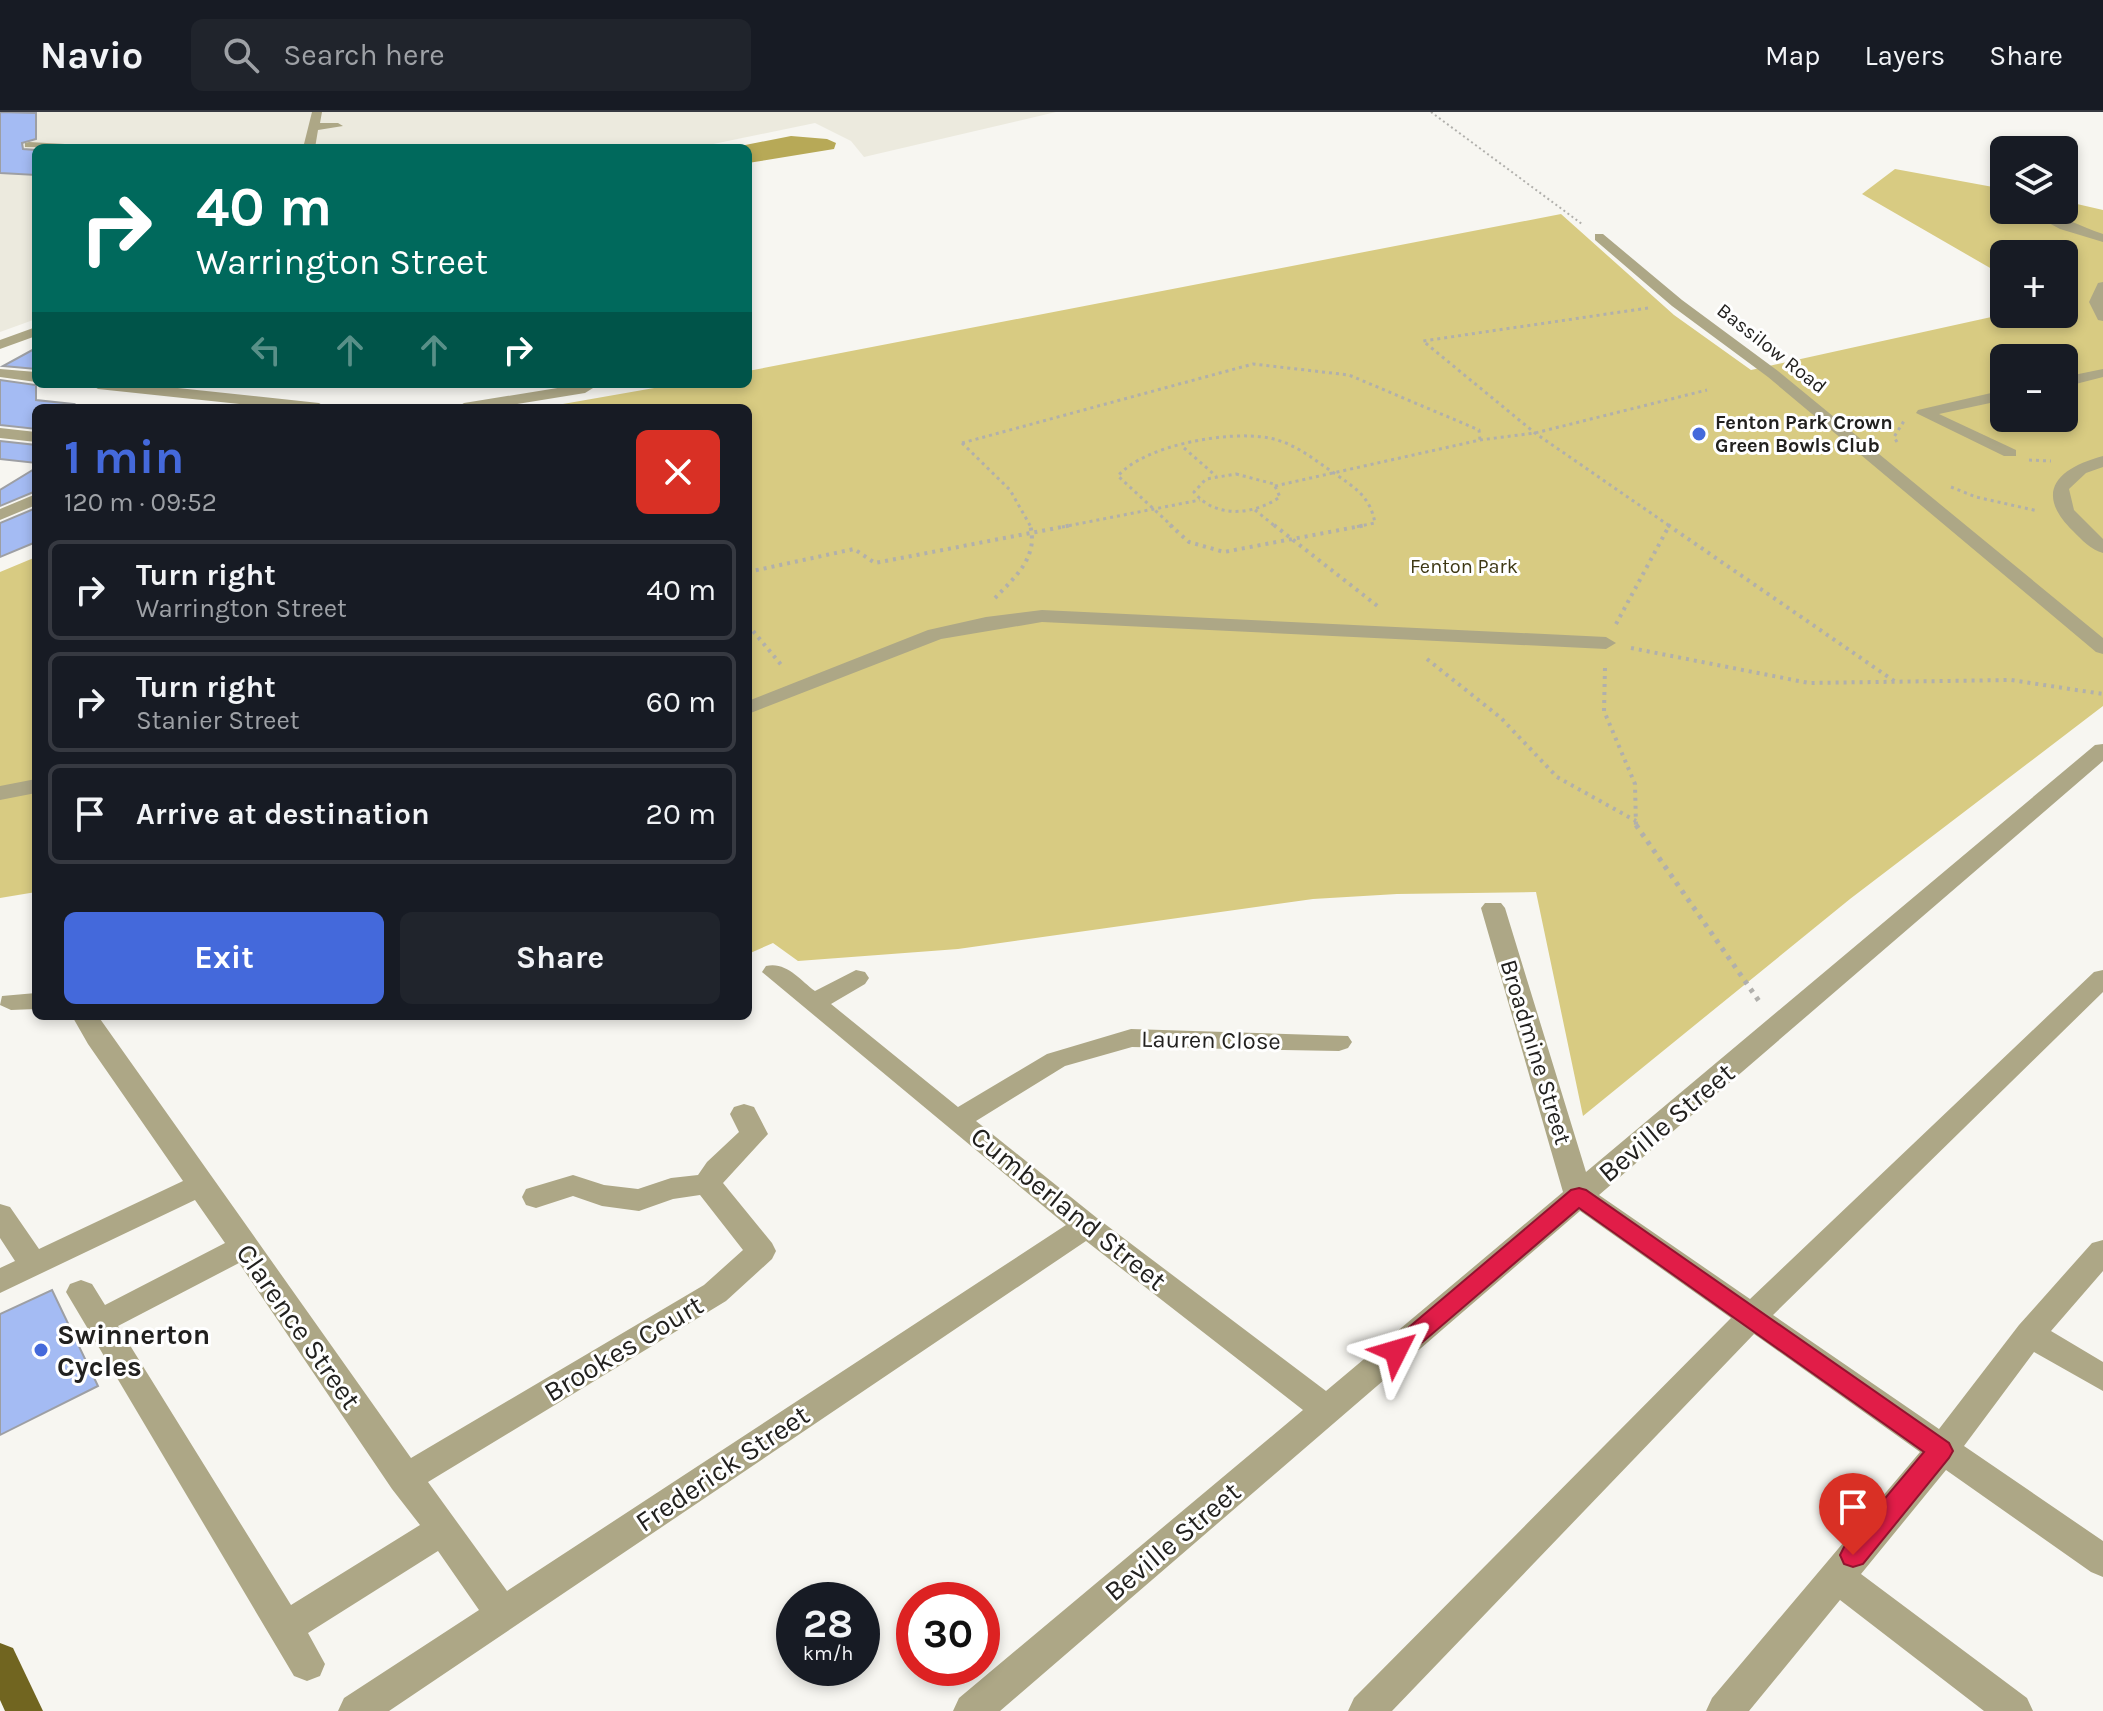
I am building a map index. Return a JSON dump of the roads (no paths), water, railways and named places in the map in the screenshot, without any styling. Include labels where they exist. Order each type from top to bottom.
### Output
[{"type":"main road","points":[[0,1660],[24,1711]]},
{"type":"street","points":[[310,144],[317,112]]},
{"type":"street","points":[[313,127],[338,126]]},
{"type":"street","points":[[2060,224],[2084,236],[2103,255]]},
{"type":"street","points":[[2064,226],[2103,238]]},
{"type":"street","name":"Bassilow Road","points":[[1599,237],[1677,303],[1773,374],[2103,648]]},
{"type":"street","points":[[2103,286],[2096,302],[2103,317]]},
{"type":"street","points":[[0,345],[32,333]]},
{"type":"street","points":[[0,373],[32,377]]},
{"type":"street","points":[[2078,379],[2103,373]]},
{"type":"street","points":[[133,388],[279,404]]},
{"type":"street","points":[[488,404],[585,388]]},
{"type":"street","points":[[1990,398],[1924,413],[2010,453]]},
{"type":"street","points":[[220,404],[229,399]]},
{"type":"street","points":[[0,433],[32,437]]},
{"type":"street","points":[[2103,461],[2082,467],[2064,478],[2060,490],[2060,500],[2067,516],[2103,548]]},
{"type":"street","points":[[0,515],[32,501]]},
{"type":"street","points":[[752,706],[935,634],[1042,616],[1606,643]]},
{"type":"street","name":"Beville Street","points":[[972,1711],[1777,1027],[2099,758]]},
{"type":"street","points":[[0,793],[32,787]]},
{"type":"street","name":"Broadmine Street","points":[[1493,908],[1579,1196]]},
{"type":"street","name":"Cumberland Street","points":[[775,972],[1087,1226],[1327,1410]]},
{"type":"street","points":[[814,1003],[856,978]]},
{"type":"street","points":[[1367,1711],[1751,1317],[2103,978]]},
{"type":"street","name":"Clarence Street","points":[[91,1027],[404,1479],[502,1614]]},
{"type":"street","name":"Lauren Close","points":[[959,1119],[1056,1060],[1131,1038],[1339,1042]]},
{"type":"street","points":[[536,1197],[573,1185],[602,1195],[639,1200],[671,1189],[707,1184],[717,1169],[754,1134],[744,1114]]},
{"type":"street","name":"Brookes Court","points":[[404,1479],[715,1293],[761,1251],[707,1184]]},
{"type":"street","points":[[0,1281],[201,1185]]},
{"type":"street","points":[[1579,1196],[2103,1561]]},
{"type":"street","points":[[0,1215],[34,1265]]},
{"type":"street","name":"Frederick Street","points":[[357,1711],[1087,1226]]},
{"type":"street","points":[[99,1322],[244,1247]]},
{"type":"street","points":[[1725,1711],[1941,1451],[2030,1334],[2103,1251]]},
{"type":"street","points":[[81,1292],[307,1664]]},
{"type":"street","points":[[2030,1334],[2103,1378]]},
{"type":"street","points":[[285,1628],[441,1530]]},
{"type":"street","points":[[1836,1576],[2014,1711]]},
{"type":"place","name":"Fenton Park Crown Green Bowls Club","points":[[1699,434]]},
{"type":"place","name":"Swinnerton Cycles","points":[[41,1350]]},
{"type":"park label","name":"Fenton Park","points":[[1464,566]]}]
